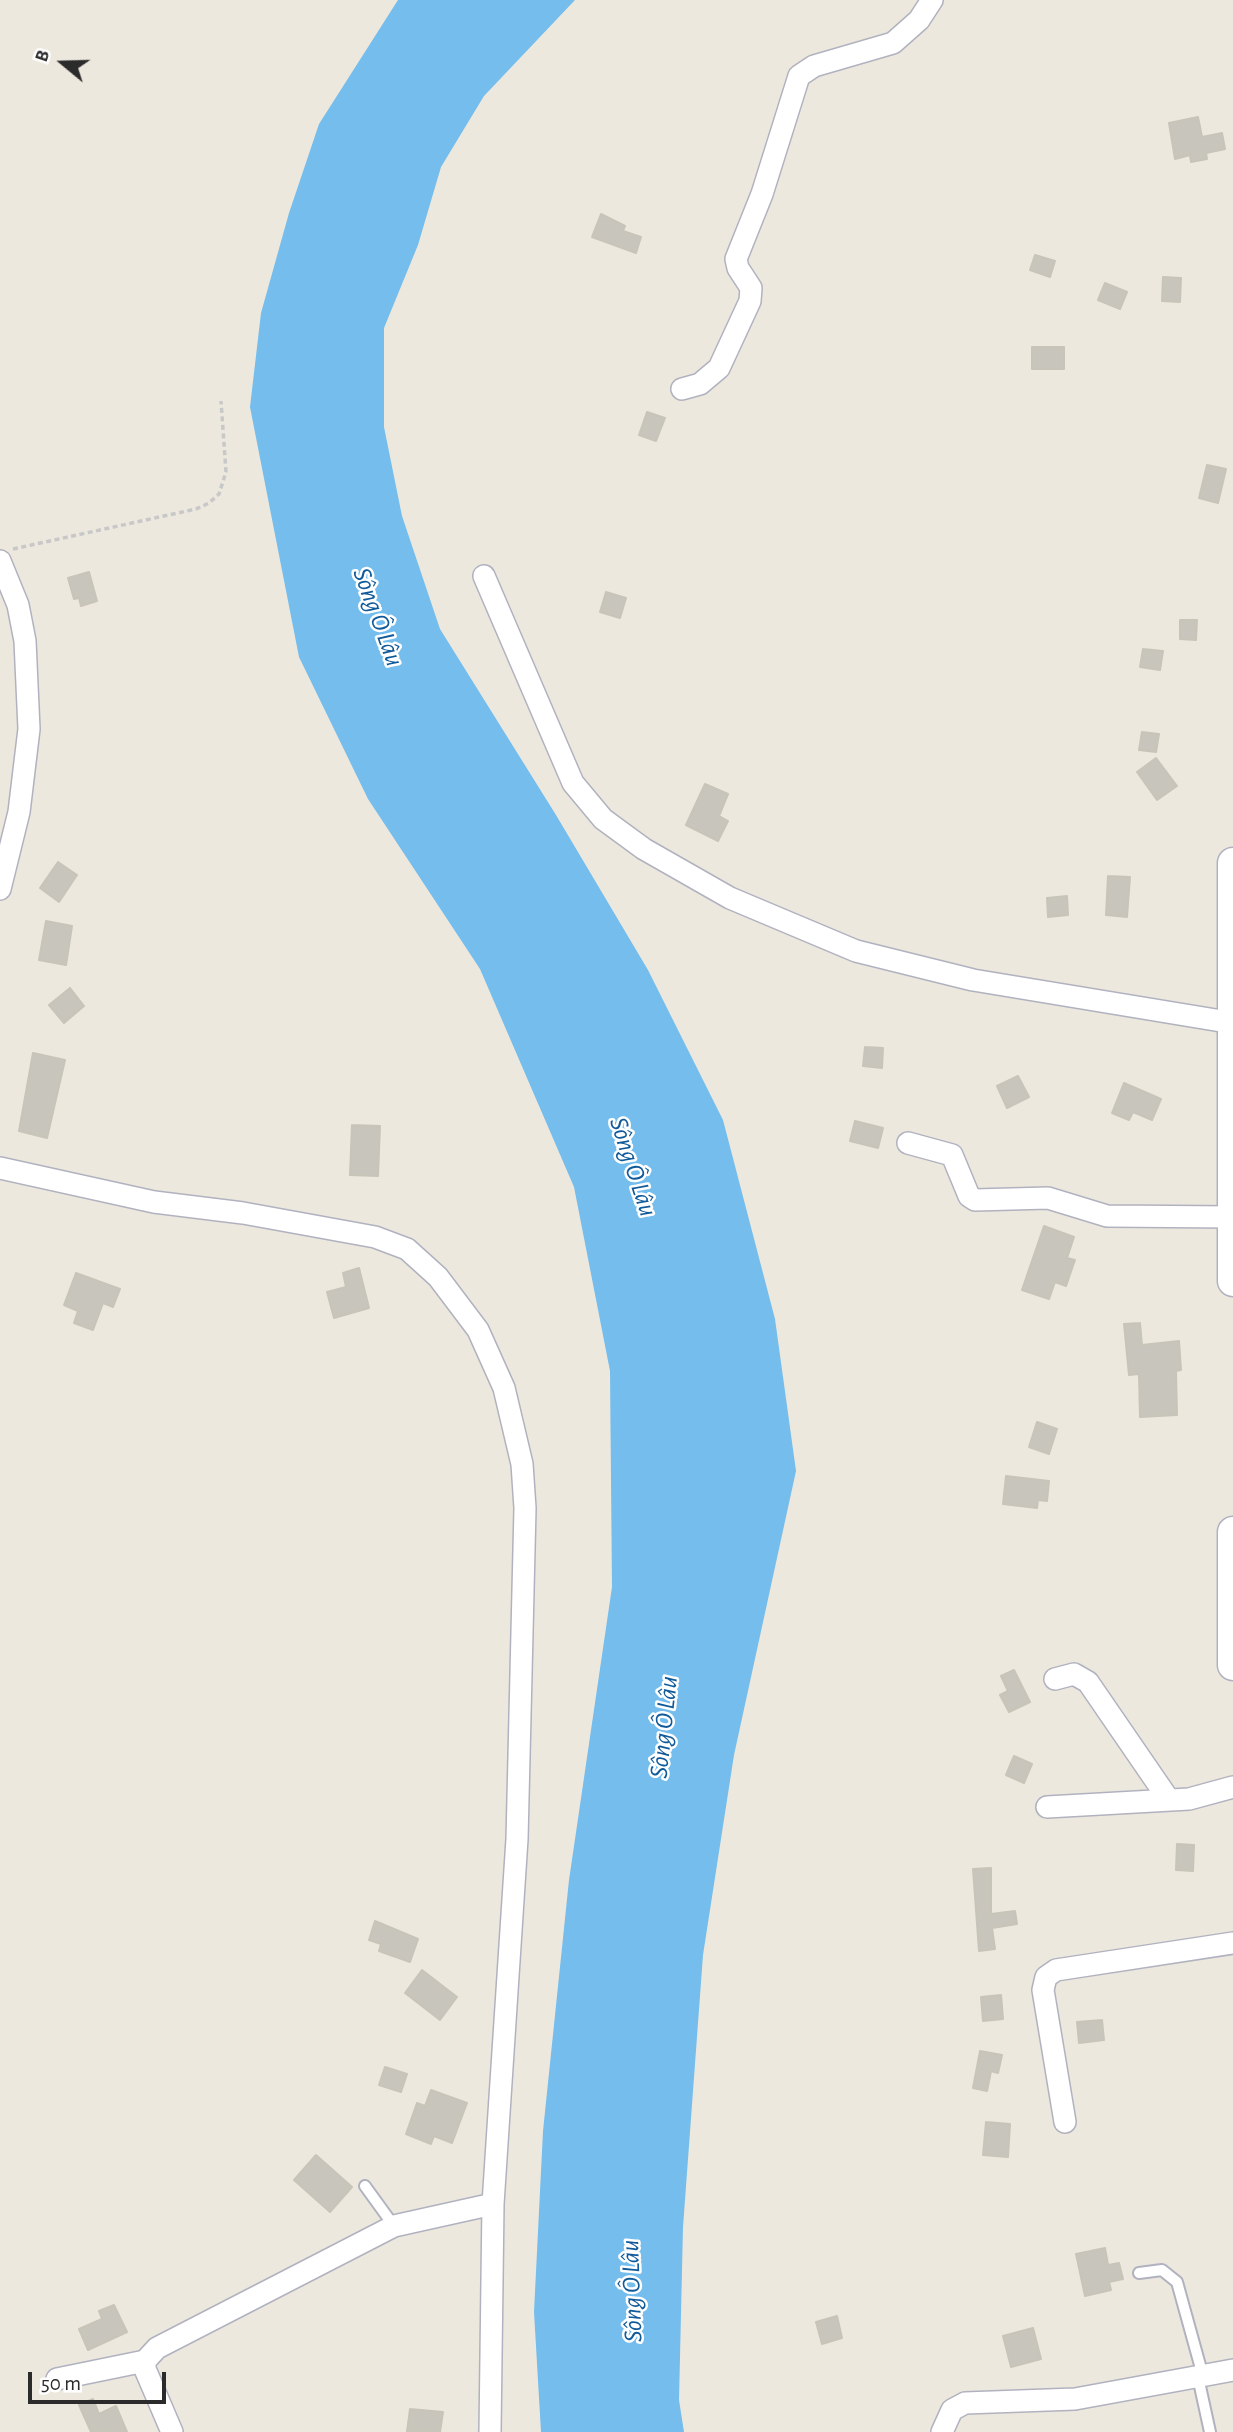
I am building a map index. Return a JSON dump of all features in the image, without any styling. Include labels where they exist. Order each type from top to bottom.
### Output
[{"type":"main road","points":[[1233,863],[1233,1281]]},
{"type":"main road","points":[[1233,1532],[1233,1665]]},
{"type":"street","points":[[682,389],[700,384],[719,369],[750,301],[751,288],[738,268],[736,259],[762,194],[799,75],[814,66],[893,43],[919,20],[932,0]]},
{"type":"street","points":[[0,561],[18,605],[25,641],[29,717],[26,771],[0,889]]},
{"type":"street","points":[[484,576],[573,783],[603,819],[644,849],[730,898],[856,951],[973,980],[1233,1023]]},
{"type":"street","points":[[908,1143],[952,1155],[969,1196],[975,1200],[1048,1198],[1107,1216],[1233,1217]]},
{"type":"street","points":[[0,1168],[154,1202],[243,1213],[391,1242],[420,1258],[439,1277],[478,1330],[492,1358],[514,1419],[522,1464],[525,1508],[517,1839],[493,2204],[490,2432]]},
{"type":"street","points":[[1055,1679],[1074,1674],[1088,1682],[1169,1800]]},
{"type":"street","points":[[1047,1807],[1202,1797],[1233,1787]]},
{"type":"street","points":[[1065,2122],[1043,1990],[1046,1977],[1056,1970],[1233,1943]]},
{"type":"street","points":[[57,2379],[145,2361],[157,2348],[394,2226],[493,2204]]},
{"type":"street","points":[[145,2361],[146,2377],[172,2432]]},
{"type":"street","points":[[942,2432],[952,2410],[965,2403],[1075,2399],[1233,2370]]},
{"type":"lane","points":[[365,2186],[394,2226]]},
{"type":"lane","points":[[1139,2273],[1162,2270],[1177,2282],[1201,2377],[1210,2432]]},
{"type":"path","points":[[0,552],[196,509],[209,503],[219,494],[226,472],[221,401]]},
{"type":"water","name":"Sông Ô Lâu","points":[[398,0],[575,0],[484,96],[441,167],[418,245],[384,328],[384,427],[402,516],[440,629],[556,815],[648,970],[723,1120],[775,1319],[796,1471],[734,1755],[703,1955],[683,2227],[679,2400],[684,2432],[541,2432],[534,2312],[543,2131],[569,1880],[612,1587],[610,1371],[574,1187],[480,969],[368,799],[299,657],[250,407],[261,313],[289,213],[319,124]]},
{"type":"building","points":[[1198,117],[1202,137],[1222,133],[1225,149],[1206,153],[1207,159],[1191,162],[1190,155],[1175,159],[1169,123]]},
{"type":"building","points":[[601,214],[625,226],[623,231],[641,237],[636,253],[592,237]]},
{"type":"building","points":[[1035,255],[1055,261],[1050,277],[1030,270]]},
{"type":"building","points":[[1163,277],[1181,278],[1180,302],[1162,301]]},
{"type":"building","points":[[1105,283],[1127,292],[1120,309],[1098,300]]},
{"type":"building","points":[[1032,347],[1064,347],[1064,369],[1032,369]]},
{"type":"building","points":[[647,412],[665,418],[656,441],[639,435]]},
{"type":"building","points":[[1207,465],[1226,469],[1218,503],[1199,498]]},
{"type":"building","points":[[89,572],[97,601],[81,606],[79,598],[74,599],[68,578]]},
{"type":"building","points":[[606,592],[626,598],[620,618],[600,612]]},
{"type":"building","points":[[1180,620],[1197,620],[1196,640],[1180,639]]},
{"type":"building","points":[[1143,649],[1163,651],[1160,670],[1140,667]]},
{"type":"building","points":[[1142,732],[1159,734],[1156,752],[1139,750]]},
{"type":"building","points":[[1156,758],[1177,786],[1157,800],[1137,772]]},
{"type":"building","points":[[705,784],[728,794],[719,816],[728,821],[718,841],[686,825]]},
{"type":"building","points":[[58,862],[77,875],[59,902],[40,888]]},
{"type":"building","points":[[1108,876],[1130,877],[1127,917],[1106,915]]},
{"type":"building","points":[[1067,896],[1068,915],[1048,917],[1047,898]]},
{"type":"building","points":[[46,921],[72,926],[66,965],[39,960]]},
{"type":"building","points":[[70,988],[84,1006],[64,1023],[49,1005]]},
{"type":"building","points":[[865,1047],[883,1048],[882,1068],[863,1066]]},
{"type":"building","points":[[33,1053],[65,1060],[47,1138],[19,1131]]},
{"type":"building","points":[[1018,1076],[1029,1097],[1007,1108],[997,1086]]},
{"type":"building","points":[[1124,1083],[1161,1099],[1152,1120],[1133,1112],[1129,1120],[1112,1113]]},
{"type":"building","points":[[855,1121],[883,1128],[878,1148],[850,1141]]},
{"type":"building","points":[[352,1125],[380,1126],[378,1176],[350,1175]]},
{"type":"building","points":[[1044,1226],[1074,1237],[1067,1258],[1075,1260],[1066,1286],[1055,1282],[1049,1299],[1022,1290]]},
{"type":"building","points":[[359,1268],[369,1308],[334,1318],[327,1292],[346,1287],[343,1273]]},
{"type":"building","points":[[76,1273],[120,1289],[113,1307],[103,1303],[93,1330],[74,1323],[78,1311],[64,1305]]},
{"type":"building","points":[[1140,1323],[1142,1345],[1179,1341],[1181,1370],[1176,1371],[1177,1415],[1140,1417],[1139,1374],[1129,1375],[1124,1324]]},
{"type":"building","points":[[1037,1422],[1057,1429],[1049,1454],[1029,1447]]},
{"type":"building","points":[[1006,1476],[1049,1481],[1047,1501],[1038,1500],[1037,1508],[1003,1504]]},
{"type":"building","points":[[1014,1670],[1030,1702],[1009,1712],[1000,1695],[1008,1691],[1001,1676]]},
{"type":"building","points":[[1014,1756],[1032,1764],[1024,1783],[1006,1775]]},
{"type":"building","points":[[1177,1844],[1194,1845],[1193,1871],[1176,1870]]},
{"type":"building","points":[[991,1868],[991,1914],[1015,1911],[1017,1924],[992,1928],[995,1949],[979,1951],[973,1869]]},
{"type":"building","points":[[375,1921],[418,1939],[410,1962],[379,1951],[381,1944],[369,1940]]},
{"type":"building","points":[[422,1970],[457,1997],[440,2020],[405,1993]]},
{"type":"building","points":[[1001,1995],[1003,2019],[983,2021],[981,1997]]},
{"type":"building","points":[[1102,2020],[1104,2040],[1079,2043],[1077,2022]]},
{"type":"building","points":[[980,2051],[1002,2055],[998,2073],[991,2071],[987,2091],[973,2088]]},
{"type":"building","points":[[385,2067],[407,2074],[401,2092],[379,2085]]},
{"type":"building","points":[[431,2090],[467,2103],[452,2143],[434,2136],[431,2144],[406,2134],[417,2103],[425,2106]]},
{"type":"building","points":[[986,2122],[1010,2124],[1008,2157],[983,2155]]},
{"type":"building","points":[[316,2155],[352,2187],[330,2212],[294,2180]]},
{"type":"building","points":[[1105,2248],[1108,2265],[1119,2263],[1123,2279],[1109,2282],[1111,2290],[1085,2296],[1076,2254]]},
{"type":"building","points":[[114,2305],[127,2332],[88,2350],[79,2329],[102,2319],[99,2311]]},
{"type":"building","points":[[837,2316],[842,2338],[822,2344],[816,2322]]},
{"type":"building","points":[[1033,2328],[1041,2359],[1011,2367],[1003,2336]]},
{"type":"building","points":[[93,2399],[99,2414],[116,2406],[127,2432],[91,2432],[79,2405]]},
{"type":"building","points":[[410,2409],[443,2412],[440,2432],[407,2432]]}]
